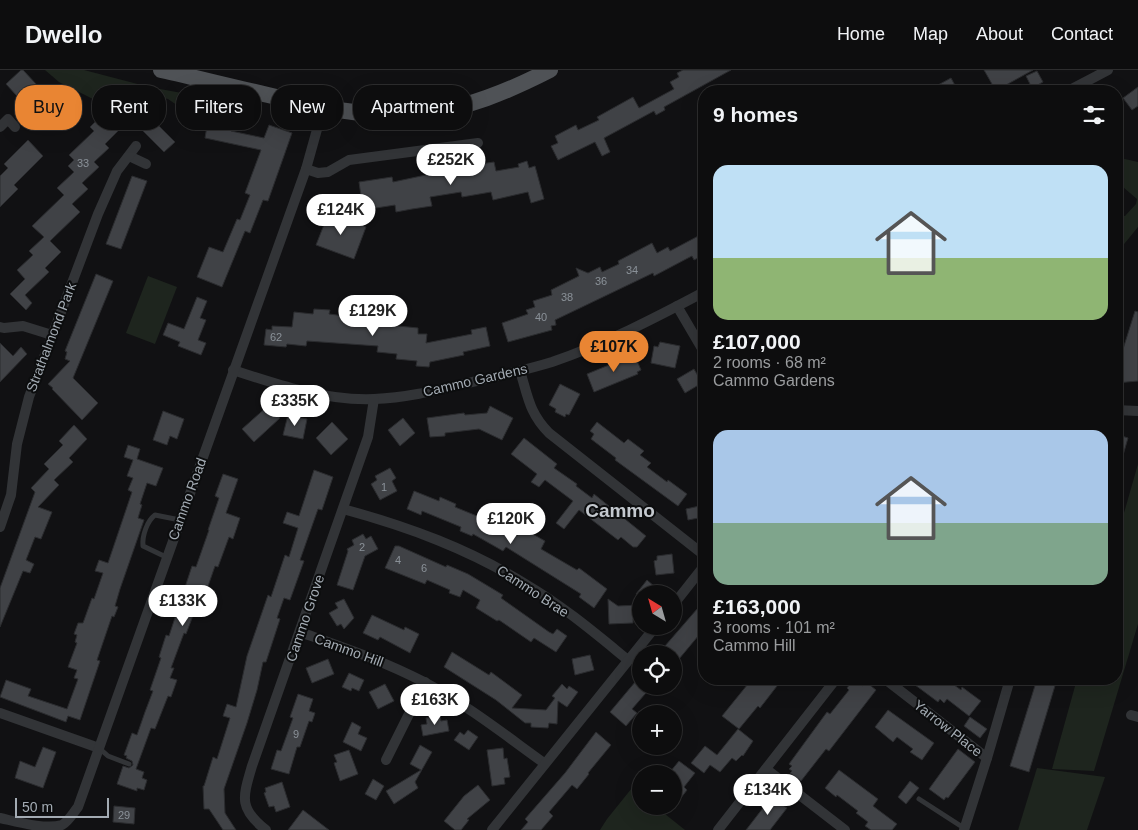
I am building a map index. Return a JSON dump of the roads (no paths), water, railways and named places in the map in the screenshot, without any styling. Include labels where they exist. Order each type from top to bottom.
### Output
[{"type":"main road","points":[[161,70],[271,96]]},
{"type":"main road","points":[[343,112],[355,114],[398,115],[436,112],[485,98],[550,70]]},
{"type":"street","points":[[1079,85],[1108,70]]},
{"type":"street","points":[[0,126],[8,119],[15,127]]},
{"type":"street","name":"Cammo Road","points":[[0,818],[49,829],[61,825],[69,825],[78,807],[306,169],[317,130]]},
{"type":"street","points":[[306,169],[318,173],[328,172],[349,160],[478,144]]},
{"type":"street","name":"Strathalmond Park","points":[[0,527],[12,490],[17,444],[29,397],[98,214],[117,171],[136,146]]},
{"type":"street","points":[[129,156],[146,164]]},
{"type":"street","name":"Cammo Gardens","points":[[233,370],[296,389],[340,397],[374,399],[426,392],[520,372],[554,361],[596,345],[698,295]]},
{"type":"street","points":[[677,306],[698,342]]},
{"type":"street","points":[[0,327],[23,326],[52,335]]},
{"type":"street","points":[[520,372],[531,409],[538,422],[548,433],[698,550]]},
{"type":"street","name":"Cammo Grove","points":[[266,830],[253,819],[244,803],[246,790],[368,437],[374,399]]},
{"type":"street","points":[[1123,410],[1138,411]]},
{"type":"street","name":"Cammo Brae","points":[[343,509],[399,525],[448,544],[495,566],[564,610],[628,660]]},
{"type":"street","points":[[682,594],[698,574]]},
{"type":"street","name":"Cammo Hill","points":[[300,632],[345,647],[425,682],[469,709],[544,763]]},
{"type":"street","points":[[492,830],[649,635]]},
{"type":"street","points":[[386,760],[425,682]]},
{"type":"street","points":[[718,830],[831,685]]},
{"type":"street","name":"Yarrow Place","points":[[893,685],[987,758]]},
{"type":"street","points":[[964,829],[1008,685]]},
{"type":"street","points":[[0,713],[99,748]]},
{"type":"street","points":[[766,769],[845,830]]},
{"type":"lane","points":[[166,558],[142,546],[148,522],[154,515],[180,520]]},
{"type":"lane","points":[[99,748],[108,756],[128,764]]},
{"type":"lane","points":[[919,799],[964,829]]},
{"type":"district","name":"Cammo","points":[[620,510]]}]
